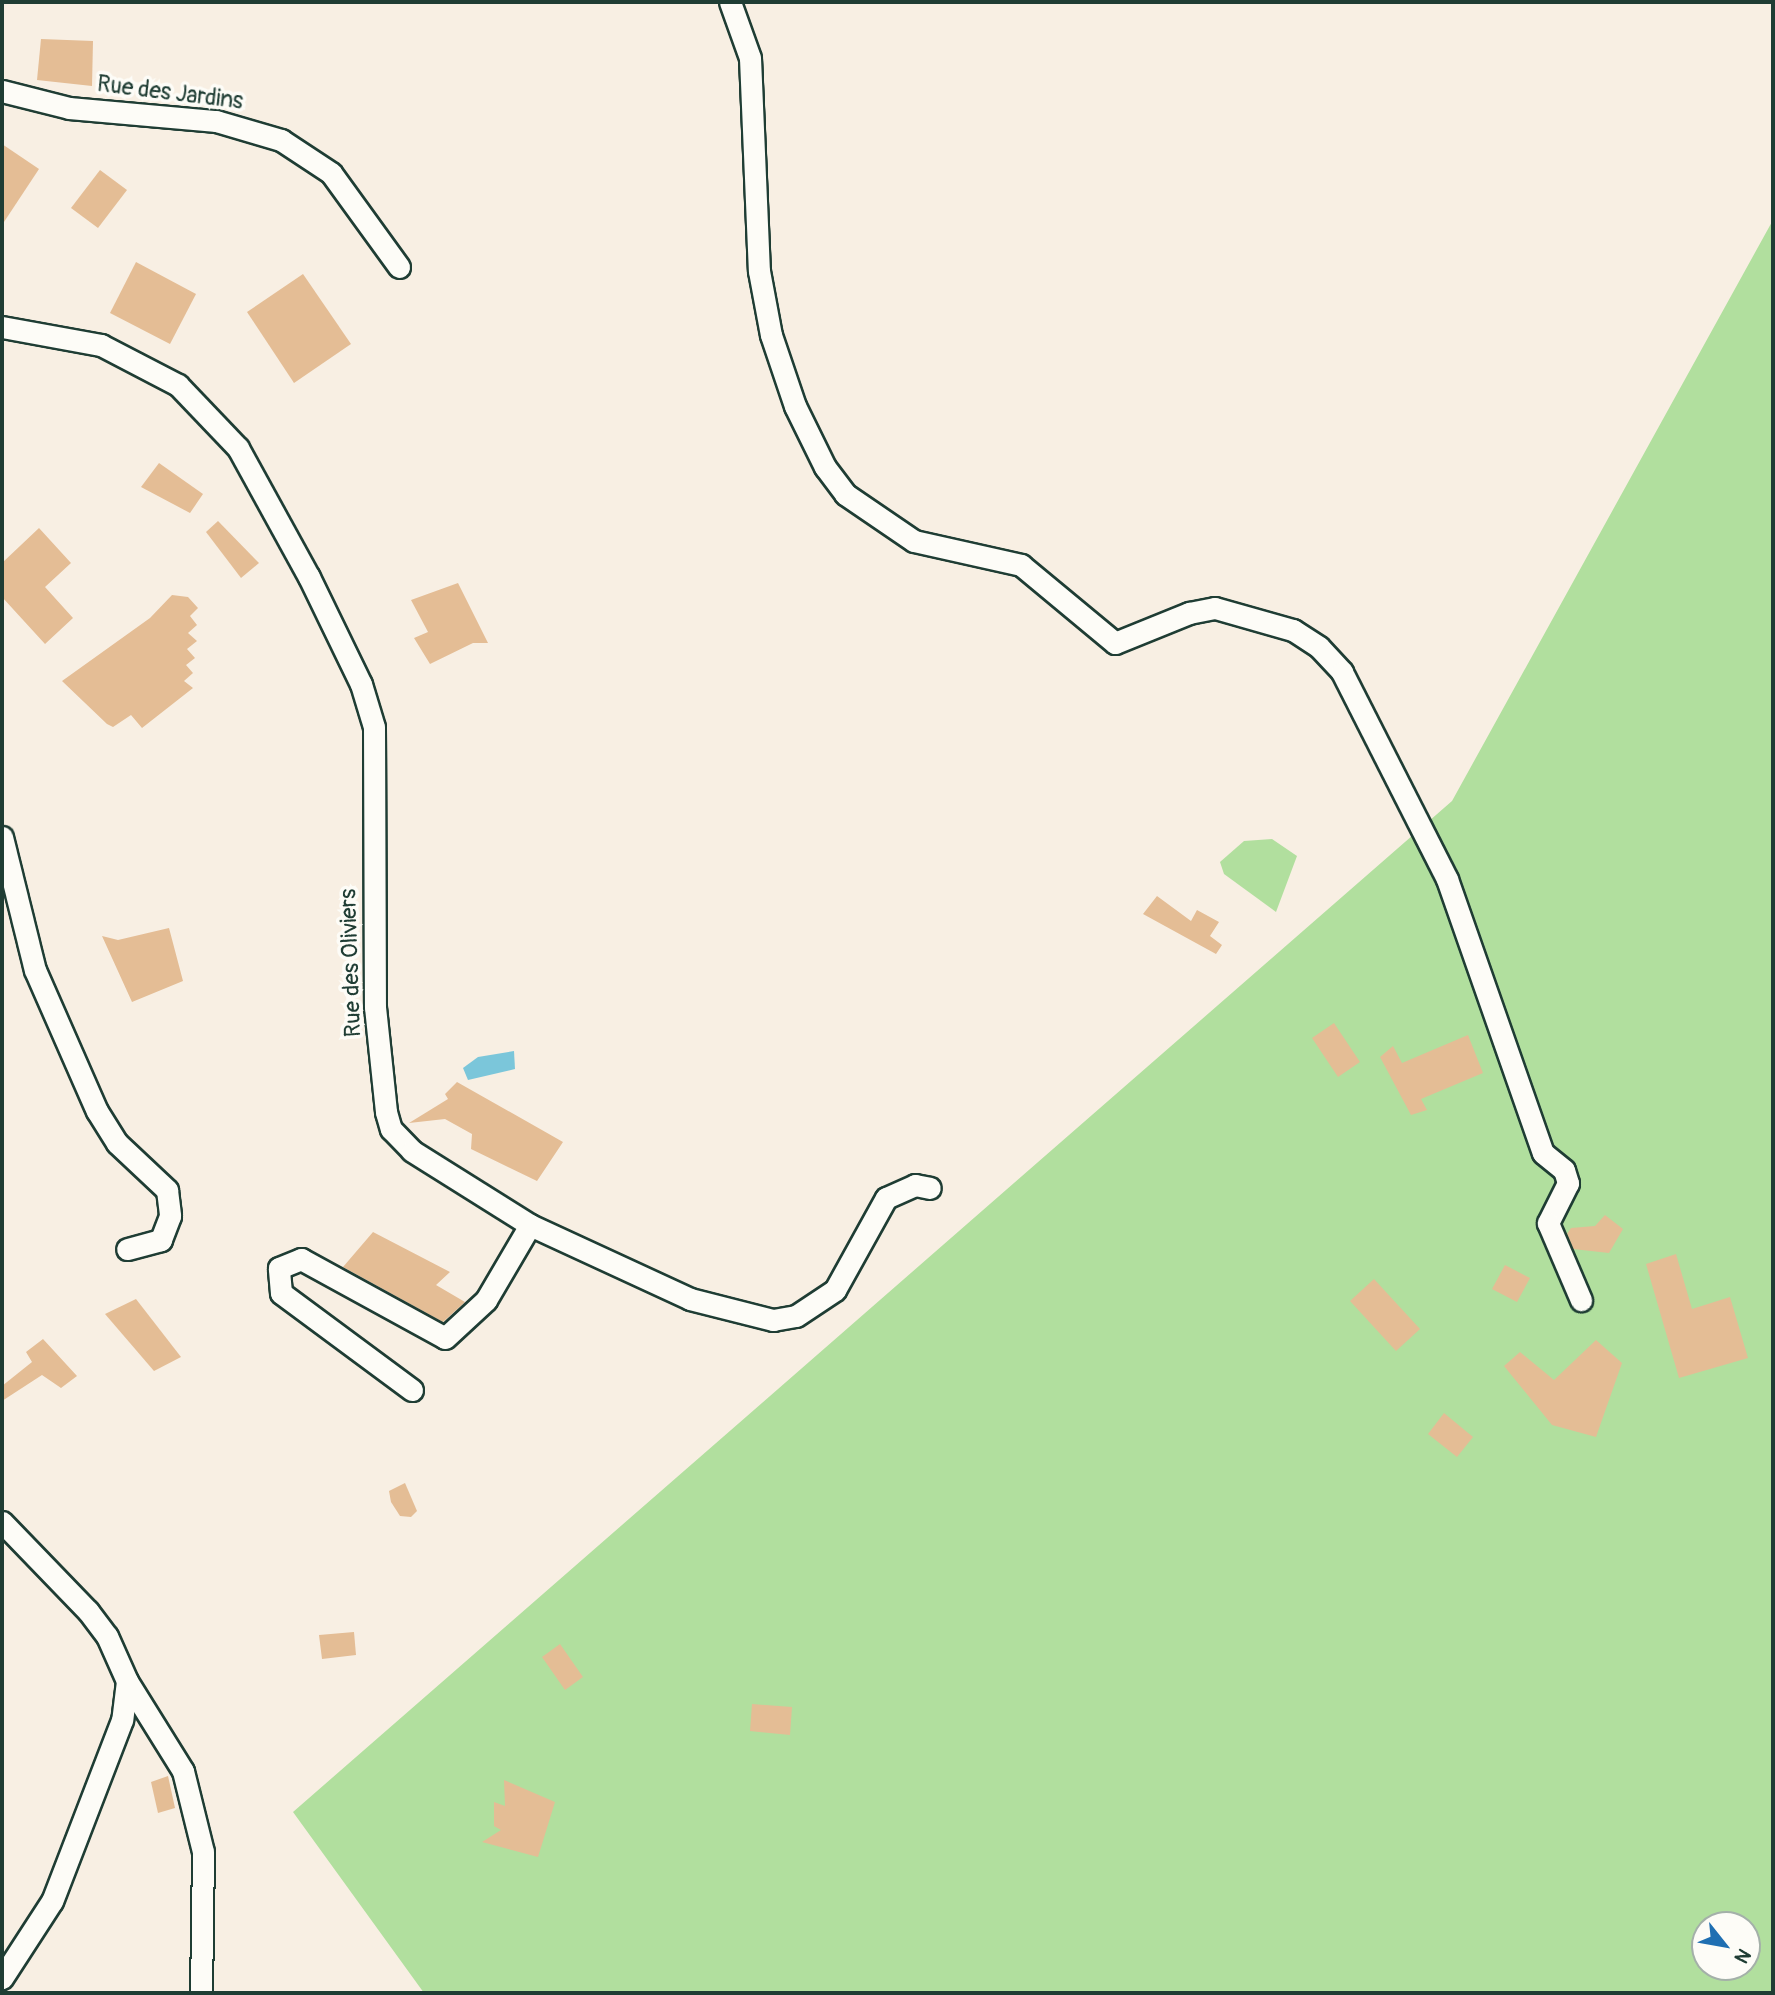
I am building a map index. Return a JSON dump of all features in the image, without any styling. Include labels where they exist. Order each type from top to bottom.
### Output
[{"type":"street","points":[[730,2],[750,58],[759,271],[771,335],[795,406],[825,467],[845,494],[914,541],[1021,565],[1115,643],[1189,612],[1215,608],[1293,630],[1320,647],[1342,672],[1425,832],[1474,948],[1542,1153],[1564,1170],[1568,1183],[1548,1223],[1581,1300]]},
{"type":"street","name":"Rue des Jardins","points":[[2,92],[69,108],[216,121],[281,140],[331,173],[399,267]]},
{"type":"street","name":"Rue des Oliviers","points":[[2,327],[73,337],[128,355],[193,397],[239,448],[369,705],[376,749],[376,1007],[391,1129],[412,1151],[530,1225],[690,1299],[773,1320],[796,1316],[835,1290],[886,1198],[899,1189],[930,1188]]},
{"type":"street","points":[[4,847],[35,970],[97,1111],[117,1143],[167,1190],[170,1216],[161,1240],[127,1250]]},
{"type":"street","points":[[412,1390],[281,1293],[279,1268],[301,1259],[445,1338],[486,1300],[530,1225]]},
{"type":"street","points":[[2,1522],[88,1611],[107,1636],[127,1681],[183,1771],[203,1852],[201,1993]]},
{"type":"street","points":[[2,1978],[52,1901],[122,1720],[127,1681]]},
{"type":"green space","points":[[1773,220],[1773,1993],[424,1993],[293,1812],[1452,801]]},
{"type":"green space","points":[[1272,839],[1297,856],[1276,912],[1224,874],[1220,862],[1244,841]]},
{"type":"water","points":[[514,1051],[515,1069],[468,1080],[463,1068],[478,1057]]},
{"type":"building","points":[[41,39],[93,41],[92,86],[37,80]]},
{"type":"building","points":[[2,144],[39,169],[2,225]]},
{"type":"building","points":[[100,170],[127,190],[98,228],[71,208]]},
{"type":"building","points":[[136,262],[196,294],[170,344],[110,313]]},
{"type":"building","points":[[303,274],[351,344],[294,383],[247,312]]},
{"type":"building","points":[[159,463],[203,494],[190,513],[141,487]]},
{"type":"building","points":[[218,521],[259,563],[241,578],[206,532]]},
{"type":"building","points":[[39,528],[71,563],[45,587],[73,618],[45,644],[2,597],[2,563]]},
{"type":"building","points":[[458,583],[488,643],[473,643],[430,664],[414,638],[428,632],[411,600]]},
{"type":"building","points":[[172,595],[188,597],[198,608],[190,616],[197,625],[188,633],[197,641],[187,649],[195,658],[186,665],[193,673],[184,681],[193,688],[142,728],[131,715],[113,727],[62,681],[150,618]]},
{"type":"building","points":[[1157,896],[1191,921],[1197,910],[1219,922],[1210,936],[1222,945],[1216,954],[1143,914]]},
{"type":"building","points":[[169,928],[183,981],[132,1002],[102,936],[118,940]]},
{"type":"building","points":[[1334,1023],[1360,1062],[1338,1077],[1312,1038]]},
{"type":"building","points":[[1468,1035],[1483,1073],[1421,1099],[1427,1110],[1411,1115],[1380,1057],[1393,1046],[1402,1063]]},
{"type":"building","points":[[457,1082],[563,1142],[537,1181],[471,1149],[472,1134],[445,1119],[409,1123],[448,1099],[445,1094]]},
{"type":"building","points":[[1605,1215],[1623,1229],[1609,1253],[1573,1249],[1567,1234],[1571,1228],[1595,1226]]},
{"type":"building","points":[[373,1232],[450,1272],[436,1285],[465,1302],[443,1322],[343,1267]]},
{"type":"building","points":[[1676,1254],[1692,1309],[1730,1297],[1748,1358],[1679,1378],[1646,1264]]},
{"type":"building","points":[[1505,1265],[1530,1278],[1517,1302],[1492,1289]]},
{"type":"building","points":[[1374,1279],[1420,1329],[1396,1351],[1350,1301]]},
{"type":"building","points":[[136,1299],[181,1357],[154,1371],[105,1314]]},
{"type":"building","points":[[43,1339],[77,1376],[61,1388],[42,1375],[2,1401],[2,1386],[32,1362],[26,1352]]},
{"type":"building","points":[[1596,1340],[1622,1363],[1596,1437],[1552,1425],[1504,1366],[1520,1352],[1554,1380]]},
{"type":"building","points":[[1444,1413],[1473,1437],[1457,1457],[1428,1434]]},
{"type":"building","points":[[405,1483],[417,1511],[411,1517],[400,1516],[391,1502],[389,1491]]},
{"type":"building","points":[[354,1632],[356,1655],[322,1659],[319,1635]]},
{"type":"building","points":[[560,1644],[583,1677],[565,1690],[542,1657]]},
{"type":"building","points":[[752,1704],[792,1707],[790,1735],[750,1731]]},
{"type":"building","points":[[168,1776],[175,1808],[158,1813],[151,1782]]},
{"type":"building","points":[[504,1780],[555,1802],[538,1857],[482,1842],[501,1830],[494,1826],[494,1802],[505,1806]]}]
